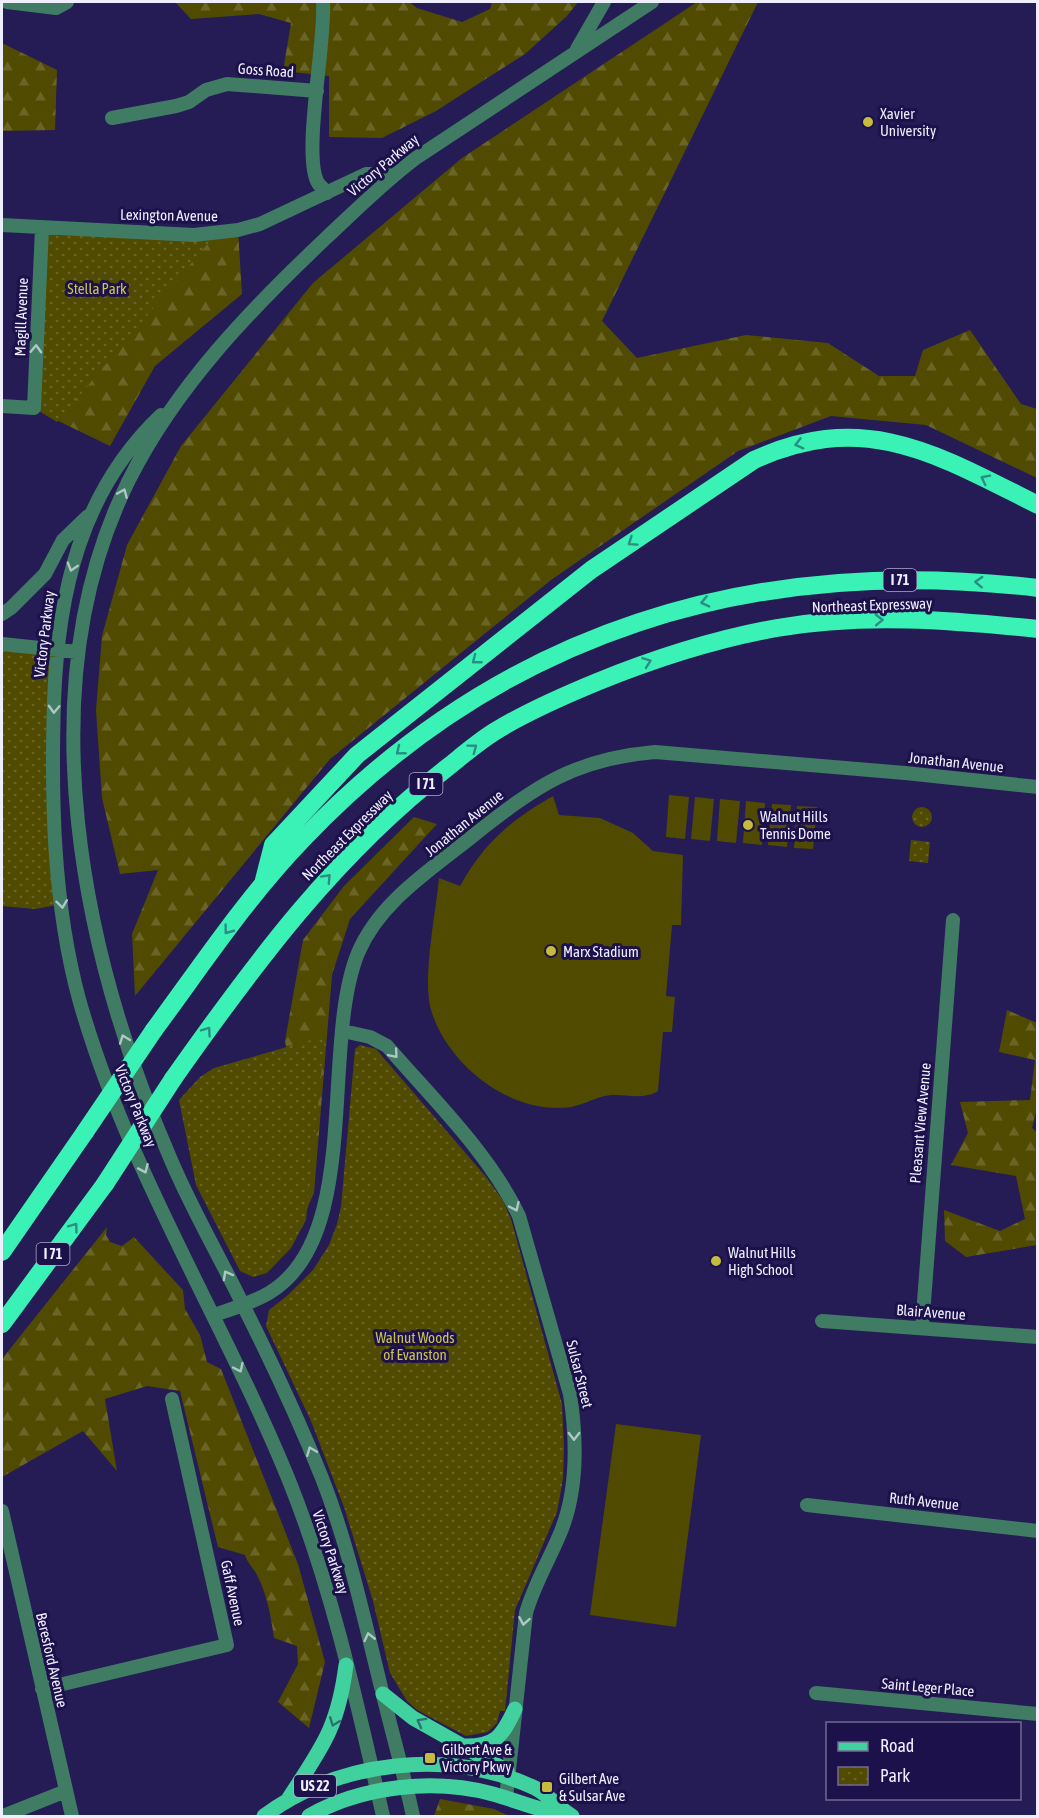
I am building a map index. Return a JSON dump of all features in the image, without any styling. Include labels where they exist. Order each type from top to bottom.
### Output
[{"type":"highway","points":[[263,884],[273,845],[357,755],[591,570],[754,460],[772,452],[814,440],[846,437],[873,438],[933,454],[1038,505]]},
{"type":"highway","name":"Northeast Expressway","points":[[2,1252],[154,1030],[263,884],[334,808],[437,722],[507,678],[612,631],[701,603],[762,591],[831,583],[904,579],[987,582],[1038,588]]},
{"type":"highway","name":"Northeast Expressway","points":[[2,1324],[105,1184],[173,1079],[258,960],[326,879],[393,812],[494,732],[568,694],[651,660],[779,628],[840,621],[919,620],[1038,629]]},
{"type":"main road","points":[[287,1800],[326,1742],[341,1702],[346,1665]]},
{"type":"main road","points":[[383,1694],[413,1718],[509,1775]]},
{"type":"main road","points":[[463,1746],[481,1746],[497,1738],[506,1730],[515,1709]]},
{"type":"main road","name":"US 22","points":[[264,1816],[287,1800],[332,1780],[373,1770],[434,1764],[509,1775],[538,1790],[570,1816]]},
{"type":"main road","name":"US 22","points":[[309,1816],[360,1794],[407,1788],[446,1787],[506,1798],[546,1812],[570,1816]]},
{"type":"street","points":[[7,2],[56,8],[67,2]]},
{"type":"street","points":[[323,2],[324,26],[313,151],[317,182],[327,192]]},
{"type":"street","points":[[575,52],[604,2]]},
{"type":"street","name":"Victory Parkway","points":[[383,1816],[346,1665],[308,1532],[263,1421],[114,1101],[80,1000],[70,961],[56,837],[54,729],[56,651],[69,574],[91,512],[140,436],[176,402],[252,311],[395,174],[442,138],[652,2]]},
{"type":"street","name":"Goss Road","points":[[112,118],[176,106],[216,86],[317,91]]},
{"type":"street","name":"Lexington Avenue","points":[[2,225],[216,234],[260,224],[366,174],[395,174]]},
{"type":"street","name":"Magill Avenue","points":[[2,406],[34,408],[42,228]]},
{"type":"street","name":"Victory Parkway","points":[[176,402],[128,481],[115,512],[89,597],[78,652],[76,770],[79,826],[105,977],[122,1032],[171,1160],[207,1239],[243,1305],[299,1423],[324,1484],[342,1536],[413,1816]]},
{"type":"street","points":[[2,614],[45,574],[63,540],[91,512]]},
{"type":"street","points":[[2,644],[78,652]]},
{"type":"street","name":"Jonathan Avenue","points":[[214,1315],[270,1293],[287,1279],[308,1253],[318,1233],[327,1196],[343,1031],[352,972],[364,942],[381,915],[404,892],[526,794],[575,769],[628,754],[683,752],[1038,787]]},
{"type":"street","name":"Pleasant View Avenue","points":[[922,1328],[953,920]]},
{"type":"street","name":"Sulsar Street","points":[[343,1031],[370,1037],[387,1046],[485,1161],[510,1196],[519,1216],[570,1394],[573,1418],[572,1494],[559,1536],[532,1591],[525,1613],[506,1798]]},
{"type":"street","name":"Blair Avenue","points":[[822,1321],[1038,1337]]},
{"type":"street","name":"Gaff Avenue","points":[[42,1689],[227,1645],[172,1399]]},
{"type":"street","name":"Ruth Avenue","points":[[807,1505],[1038,1531]]},
{"type":"street","name":"Beresford Avenue","points":[[2,1516],[72,1816]]},
{"type":"street","name":"Saint Leger Place","points":[[816,1693],[1038,1714]]},
{"type":"street","points":[[3,1816],[66,1791]]},
{"type":"green space","points":[[175,2],[409,2],[417,8],[462,22],[490,9],[492,2],[578,2],[567,16],[525,54],[436,111],[382,138],[329,137],[329,76],[283,71],[291,23],[259,14],[191,19]]},
{"type":"green space","points":[[697,2],[758,2],[602,321],[637,358],[746,335],[828,343],[879,376],[915,376],[923,350],[970,330],[1021,404],[1037,409],[1037,478],[926,425],[831,416],[738,451],[551,580],[330,759],[135,996],[132,934],[158,870],[120,874],[102,798],[96,710],[102,636],[127,545],[181,446],[313,283],[462,158]]},
{"type":"green space","points":[[2,43],[57,70],[55,130],[2,131]]},
{"type":"green space","name":"Stella Park","points":[[42,228],[216,234],[57,422],[34,408]]},
{"type":"green space","points":[[238,230],[242,294],[155,366],[110,446],[46,415],[79,356],[176,234]]},
{"type":"green space","points":[[2,644],[56,651],[62,904],[35,909],[2,906]]},
{"type":"green space","points":[[669,795],[689,797],[685,839],[666,837]]},
{"type":"green space","name":"Marx Stadium","points":[[553,796],[559,815],[600,818],[633,833],[653,851],[683,855],[681,925],[672,925],[666,996],[675,997],[672,1032],[663,1032],[658,1091],[645,1096],[608,1095],[571,1107],[548,1107],[526,1103],[505,1095],[467,1067],[452,1050],[439,1031],[431,1010],[428,981],[430,945],[439,878],[460,886],[479,857],[500,834],[524,814]]},
{"type":"green space","points":[[695,797],[714,799],[710,841],[691,839]]},
{"type":"green space","points":[[720,799],[740,801],[736,843],[717,841]]},
{"type":"green space","points":[[746,801],[765,803],[762,845],[743,843]]},
{"type":"green space","points":[[772,804],[791,805],[787,847],[768,845]]},
{"type":"green space","points":[[797,806],[817,807],[813,849],[794,848]]},
{"type":"green space","points":[[922,807],[929,810],[932,817],[929,824],[922,827],[915,824],[912,817],[915,810]]},
{"type":"green space","points":[[414,817],[437,824],[350,919],[332,975],[314,1193],[292,1242],[289,1063],[285,1041],[303,940],[344,886]]},
{"type":"green space","points":[[911,840],[930,842],[928,863],[909,861]]},
{"type":"green space","points":[[1007,1010],[1037,1023],[1037,1108],[1032,1128],[1038,1133],[1037,1245],[966,1257],[945,1241],[944,1210],[1000,1231],[1025,1219],[1016,1176],[951,1165],[968,1133],[960,1102],[1030,1100],[1035,1060],[999,1052]]},
{"type":"green space","points":[[325,1036],[306,1220],[291,1248],[267,1273],[253,1277],[240,1271],[196,1185],[179,1100],[200,1077],[214,1068]]},
{"type":"green space","name":"Walnut Woods of Evanston","points":[[360,1045],[376,1049],[487,1178],[503,1201],[511,1219],[562,1404],[563,1479],[557,1512],[515,1610],[505,1711],[500,1711],[497,1723],[488,1732],[466,1736],[417,1710],[407,1701],[390,1673],[373,1601],[344,1507],[311,1421],[266,1326],[269,1310],[313,1270],[329,1245],[337,1224],[341,1207],[355,1049]]},
{"type":"green space","points":[[107,1227],[106,1235],[110,1242],[122,1246],[134,1237],[183,1290],[185,1309],[200,1335],[207,1362],[221,1369],[298,1564],[325,1662],[309,1728],[278,1702],[298,1664],[297,1646],[274,1638],[263,1590],[245,1555],[218,1547],[180,1391],[147,1386],[105,1399],[117,1471],[83,1431],[2,1477],[2,1359]]},
{"type":"green space","points":[[616,1424],[701,1435],[676,1627],[590,1615]]},
{"type":"green space","points":[[440,1799],[494,1809],[509,1816],[434,1816]]},
{"type":"place","name":"Xavier University","points":[[868,122]]},
{"type":"place","name":"Walnut Hills Tennis Dome","points":[[748,825]]},
{"type":"place","name":"Marx Stadium","points":[[551,951]]},
{"type":"place","name":"Walnut Hills High School","points":[[716,1261]]},
{"type":"place","name":"Gilbert Ave & Victory Pkwy","points":[[430,1758]]},
{"type":"place","name":"Gilbert Ave & Sulsar Ave","points":[[547,1787]]}]
